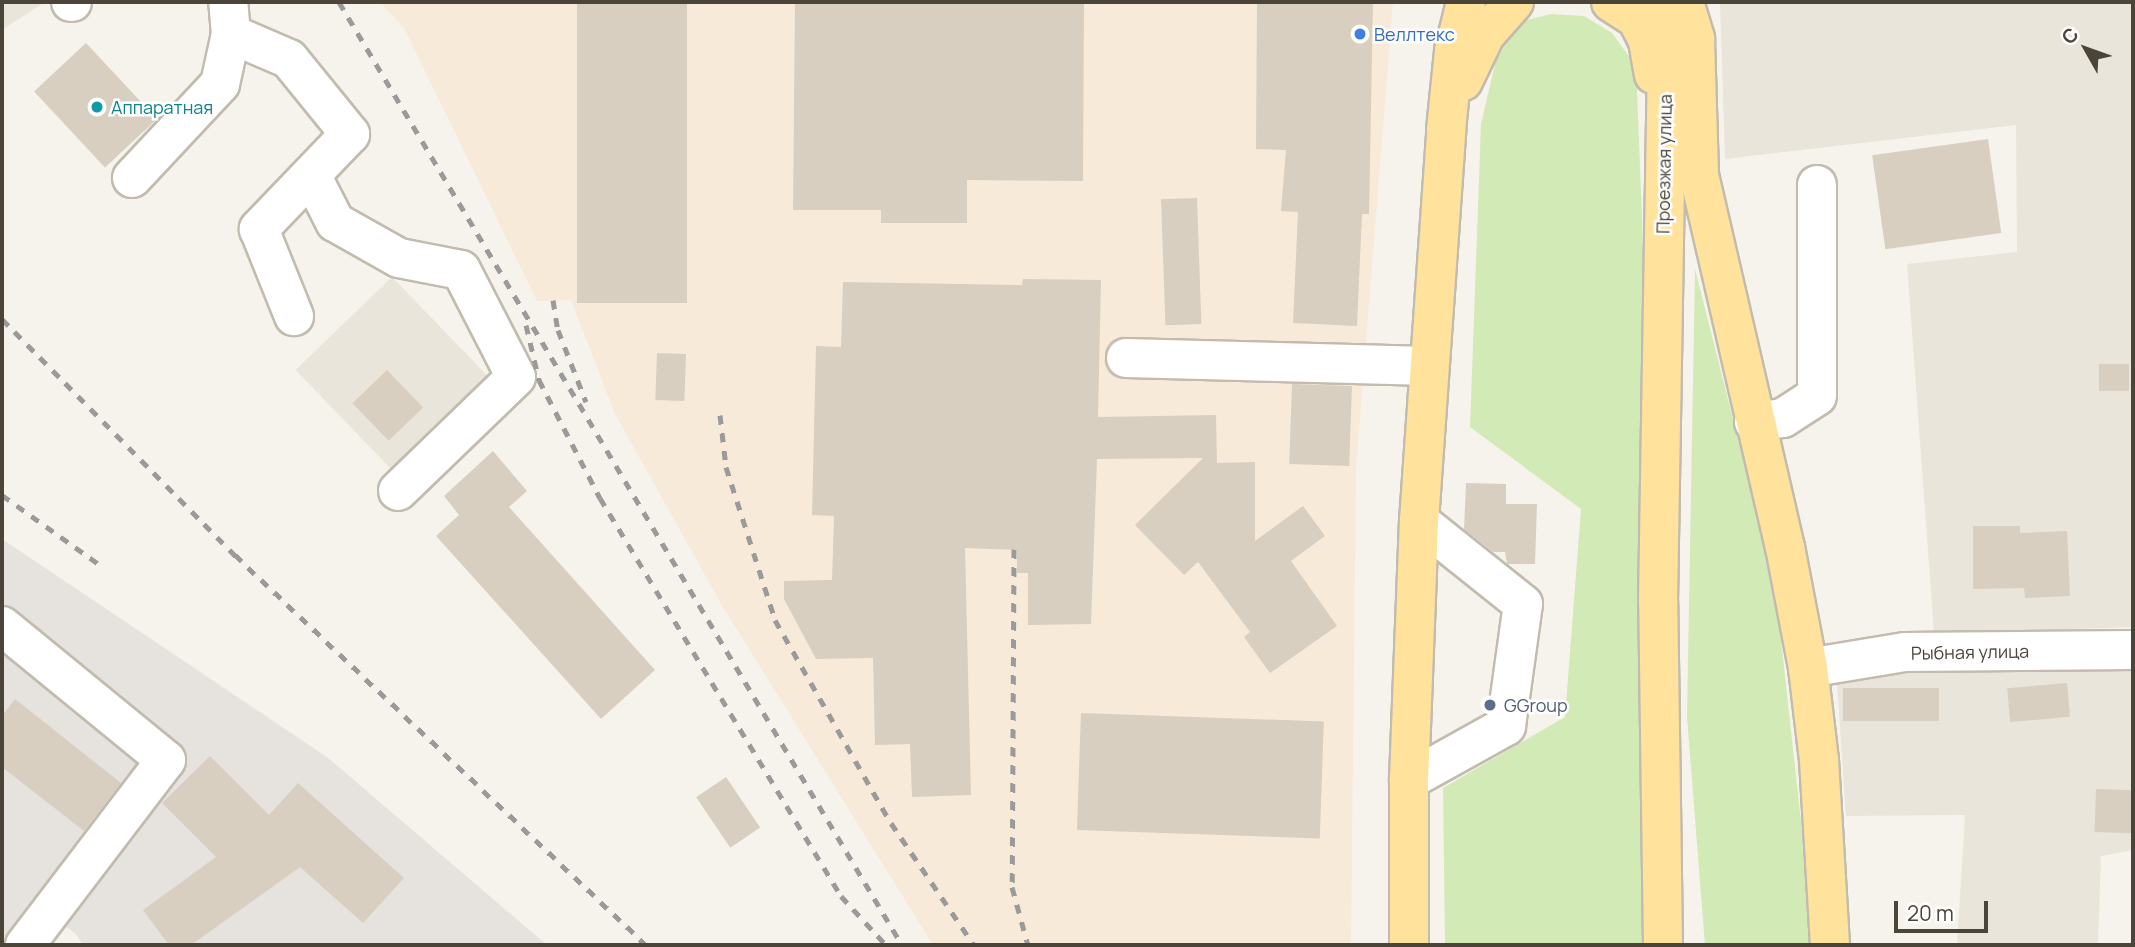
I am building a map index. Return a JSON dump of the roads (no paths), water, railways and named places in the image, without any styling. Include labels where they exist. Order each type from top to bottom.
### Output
[{"type":"main road","points":[[1409,945],[1409,779],[1419,521],[1446,130],[1454,51],[1466,2]]},
{"type":"main road","points":[[1446,130],[1471,61],[1502,11],[1514,2]]},
{"type":"main road","points":[[1611,2],[1637,19],[1648,41],[1663,149]]},
{"type":"main road","name":"Проезжая улица","points":[[1663,945],[1658,602],[1664,326],[1663,149],[1668,2]]},
{"type":"main road","points":[[1684,2],[1695,39],[1699,175],[1785,547],[1808,668],[1819,760],[1830,945]]},
{"type":"street","points":[[132,178],[220,84],[230,18],[289,59],[350,134],[259,229],[294,316]]},
{"type":"street","points":[[311,174],[335,222],[399,258],[460,270],[516,377],[398,491]]},
{"type":"street","points":[[1754,422],[1783,418],[1816,396],[1817,185]]},
{"type":"street","points":[[1126,358],[1429,366]]},
{"type":"street","points":[[1409,779],[1506,726],[1523,604],[1419,521]]},
{"type":"street","points":[[2,626],[166,760],[25,945]]},
{"type":"street","name":"Рыбная улица","points":[[1808,668],[1905,652],[2133,650]]},
{"type":"railway","points":[[339,2],[902,945]]},
{"type":"railway","points":[[553,300],[558,330],[586,402]]},
{"type":"railway","points":[[2,319],[235,555],[646,945]]},
{"type":"railway","points":[[526,325],[539,380],[600,498],[841,896],[886,945]]},
{"type":"railway","points":[[720,415],[726,467],[775,620],[891,823],[974,945]]},
{"type":"railway","points":[[2,495],[100,565]]},
{"type":"railway","points":[[1014,549],[1012,887],[1028,945]]},
{"type":"place","name":"Веллтекс","points":[[1360,34]]},
{"type":"place","name":"Аппаратная","points":[[97,107]]},
{"type":"place","name":"GGroup","points":[[1490,705]]}]
